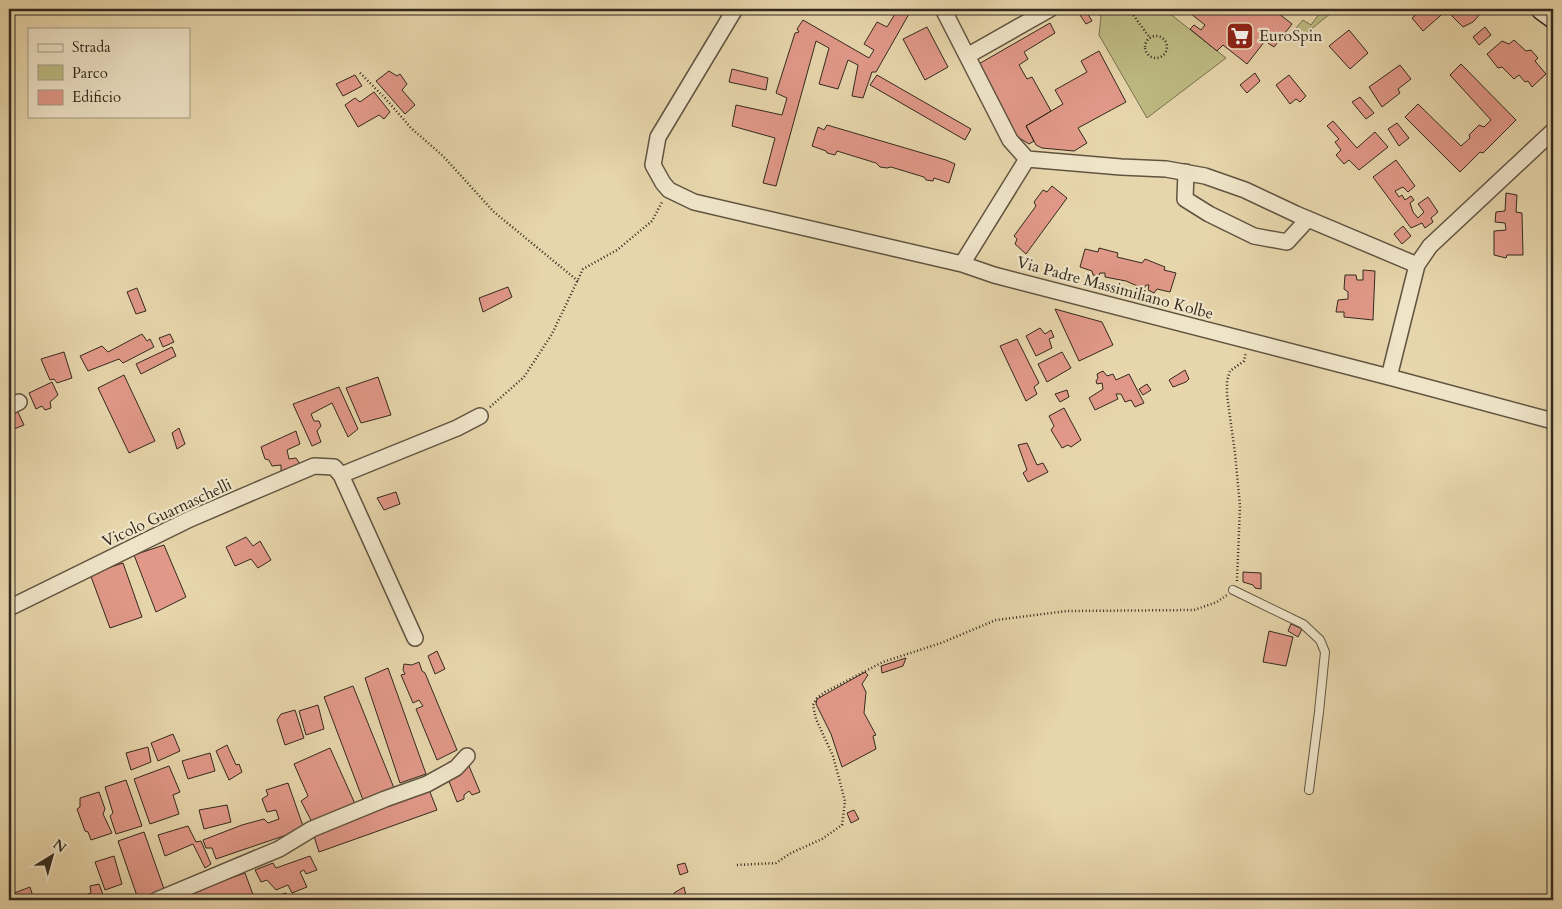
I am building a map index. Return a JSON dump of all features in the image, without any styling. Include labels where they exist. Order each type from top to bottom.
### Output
[{"type":"main road","points":[[1542,9],[1553,17]]},
{"type":"street","points":[[669,190],[653,165],[658,137],[735,9]]},
{"type":"street","points":[[943,9],[1010,140],[1027,159],[1166,169],[1205,176],[1245,190],[1417,265]]},
{"type":"street","points":[[967,56],[1050,9]]},
{"type":"street","points":[[1389,377],[1417,265],[1430,246],[1553,131]]},
{"type":"street","points":[[962,264],[1027,159]]},
{"type":"street","points":[[1186,172],[1184,199],[1209,214],[1254,236],[1287,242],[1308,219]]},
{"type":"street","name":"Via Padre Massimiliano Kolbe","points":[[669,190],[694,202],[962,264],[994,275],[1389,377],[1553,422]]},
{"type":"street","points":[[415,638],[341,475],[456,428],[480,416]]},
{"type":"street","name":"Vicolo Guarnaschelli","points":[[9,608],[190,519],[314,466],[334,467],[341,475]]},
{"type":"street","points":[[157,900],[279,849],[312,830],[385,799],[427,784],[456,768],[467,756]]},
{"type":"lane","points":[[1233,590],[1303,624],[1320,640],[1325,652],[1320,712],[1309,790]]},
{"type":"path","points":[[1131,9],[1133,17],[1150,38]]},
{"type":"path","points":[[1156,36],[1165,42],[1166,50],[1160,56],[1152,57],[1147,52],[1146,43],[1150,38],[1156,36]]},
{"type":"path","points":[[360,73],[385,98],[410,128],[443,156],[494,212],[578,281]]},
{"type":"path","points":[[480,416],[524,377],[552,334],[583,269],[617,250],[652,221],[669,190]]},
{"type":"path","points":[[736,865],[776,863],[791,853],[822,839],[842,825],[845,801],[833,756],[816,719],[813,705],[817,698],[825,692],[883,662],[996,620],[1067,611],[1194,610],[1217,602],[1233,590],[1238,581],[1240,506],[1236,453],[1227,395],[1230,371],[1244,361],[1250,341]]},
{"type":"green space","points":[[1097,9],[1164,9],[1226,58],[1147,118],[1099,35],[1101,17]]},
{"type":"green space","points":[[1323,9],[1336,9],[1304,35],[1296,28],[1303,20],[1311,25]]},
{"type":"building","points":[[898,9],[909,14],[876,72],[872,72],[863,98],[852,96],[858,65],[848,60],[838,89],[819,84],[829,48],[816,41],[776,186],[763,183],[775,138],[732,126],[736,105],[782,115],[787,98],[776,93],[795,33],[799,32],[797,29],[803,20],[869,58],[874,50],[864,44],[877,22],[887,27]]},
{"type":"building","points":[[1076,9],[1085,9],[1092,21],[1086,24]]},
{"type":"building","name":"EuroSpin","points":[[1185,9],[1273,9],[1292,24],[1274,47],[1265,41],[1247,64],[1223,45],[1217,51],[1190,29],[1194,25],[1201,30],[1205,25]]},
{"type":"building","points":[[1423,9],[1448,9],[1423,31],[1412,18]]},
{"type":"building","points":[[1457,9],[1479,9],[1482,12],[1473,22],[1463,27],[1451,15]]},
{"type":"building","points":[[1050,23],[1055,33],[1024,52],[1028,59],[1019,65],[1027,79],[1032,77],[1051,111],[1026,126],[1034,141],[1029,144],[1013,134],[977,65]]},
{"type":"building","points":[[927,27],[948,67],[925,80],[903,39]]},
{"type":"building","points":[[1485,27],[1491,35],[1479,45],[1473,37]]},
{"type":"building","points":[[1349,30],[1368,53],[1350,69],[1329,46]]},
{"type":"building","points":[[1514,40],[1526,51],[1531,50],[1538,58],[1535,61],[1546,74],[1532,87],[1528,81],[1525,82],[1519,75],[1514,79],[1502,67],[1498,68],[1487,54],[1502,41],[1509,44]]},
{"type":"building","points":[[1099,51],[1126,102],[1078,128],[1087,143],[1074,151],[1042,148],[1036,145],[1026,126],[1063,104],[1055,90],[1087,72],[1081,61]]},
{"type":"building","points":[[1461,64],[1516,120],[1483,153],[1480,152],[1460,172],[1405,117],[1418,104],[1461,146],[1470,138],[1469,135],[1479,125],[1484,127],[1491,120],[1450,75]]},
{"type":"building","points":[[1400,65],[1411,79],[1398,89],[1400,93],[1382,107],[1369,87]]},
{"type":"building","points":[[732,69],[768,78],[766,90],[729,82]]},
{"type":"building","points":[[389,71],[397,76],[400,74],[407,84],[402,90],[415,105],[405,114],[376,81]]},
{"type":"building","points":[[1255,73],[1260,81],[1247,93],[1240,85]]},
{"type":"building","points":[[355,75],[362,86],[343,96],[336,84]]},
{"type":"building","points":[[877,75],[971,129],[965,140],[870,85]]},
{"type":"building","points":[[1289,75],[1306,96],[1300,102],[1296,99],[1290,104],[1276,85]]},
{"type":"building","points":[[374,92],[390,112],[384,119],[379,115],[358,127],[345,105],[355,98],[360,102]]},
{"type":"building","points":[[1360,97],[1374,113],[1366,119],[1352,102]]},
{"type":"building","points":[[1333,121],[1357,148],[1375,132],[1388,147],[1359,170],[1349,160],[1344,164],[1336,155],[1341,150],[1335,142],[1339,139],[1327,126]]},
{"type":"building","points":[[1397,123],[1409,138],[1399,146],[1388,129]]},
{"type":"building","points":[[827,125],[955,164],[949,183],[934,178],[933,181],[926,180],[924,177],[891,167],[880,167],[876,163],[837,151],[835,155],[827,153],[812,146],[818,127],[824,130]]},
{"type":"building","points":[[1396,160],[1415,186],[1408,192],[1403,187],[1395,191],[1399,197],[1402,195],[1405,200],[1411,196],[1414,200],[1410,203],[1413,212],[1418,218],[1424,212],[1418,204],[1428,197],[1438,212],[1431,218],[1433,222],[1425,228],[1422,223],[1411,228],[1373,177]]},
{"type":"building","points":[[1052,186],[1067,198],[1026,254],[1015,244],[1017,239],[1014,236],[1036,206],[1034,202],[1043,190],[1047,192]]},
{"type":"building","points":[[1506,193],[1517,195],[1516,212],[1522,213],[1523,255],[1507,255],[1506,258],[1494,255],[1494,231],[1506,230],[1505,223],[1495,222],[1496,212],[1505,211]]},
{"type":"building","points":[[1403,226],[1411,236],[1402,244],[1394,234]]},
{"type":"building","points":[[1099,248],[1118,253],[1117,257],[1142,263],[1145,259],[1165,267],[1164,270],[1176,273],[1170,292],[1157,289],[1154,293],[1148,290],[1149,285],[1146,285],[1144,289],[1126,281],[1105,277],[1105,273],[1100,273],[1099,276],[1093,275],[1092,271],[1080,267],[1085,249],[1098,252]]},
{"type":"building","points":[[1363,270],[1375,271],[1373,320],[1344,317],[1344,312],[1336,312],[1338,300],[1348,299],[1348,292],[1344,289],[1345,275],[1356,275],[1357,280],[1363,280]]},
{"type":"building","points":[[508,287],[512,297],[483,312],[479,298]]},
{"type":"building","points":[[137,288],[146,311],[136,314],[127,292]]},
{"type":"building","points":[[1055,309],[1102,322],[1113,345],[1079,361]]},
{"type":"building","points":[[1040,328],[1045,334],[1051,330],[1054,337],[1049,339],[1052,348],[1036,356],[1026,336]]},
{"type":"building","points":[[142,334],[147,341],[150,339],[154,347],[123,363],[119,359],[88,371],[80,356],[102,346],[108,352]]},
{"type":"building","points":[[170,334],[174,342],[163,347],[159,338]]},
{"type":"building","points":[[1017,339],[1039,383],[1034,387],[1037,394],[1026,401],[1000,346]]},
{"type":"building","points":[[172,347],[176,356],[141,374],[136,364]]},
{"type":"building","points":[[64,352],[72,378],[57,383],[54,379],[50,380],[41,359]]},
{"type":"building","points":[[1062,352],[1071,368],[1047,382],[1038,364]]},
{"type":"building","points":[[1185,370],[1189,379],[1173,387],[1169,380]]},
{"type":"building","points":[[1103,371],[1107,376],[1113,374],[1116,380],[1129,374],[1144,403],[1135,407],[1131,400],[1125,402],[1121,394],[1116,394],[1118,399],[1095,410],[1089,398],[1103,389],[1102,383],[1097,384],[1096,381],[1098,378],[1097,374]]},
{"type":"building","points":[[124,375],[155,441],[129,453],[98,388]]},
{"type":"building","points":[[378,377],[391,415],[361,423],[346,388]]},
{"type":"building","points":[[52,382],[58,395],[50,402],[51,408],[45,410],[42,406],[36,409],[29,393]]},
{"type":"building","points":[[1147,384],[1151,390],[1143,395],[1139,389]]},
{"type":"building","points":[[339,387],[358,429],[348,437],[332,403],[311,414],[314,421],[319,421],[321,426],[317,431],[321,442],[312,446],[293,404]]},
{"type":"building","points":[[1067,390],[1069,397],[1060,402],[1055,394]]},
{"type":"building","points":[[16,408],[24,425],[9,431],[9,411]]},
{"type":"building","points":[[1064,408],[1081,440],[1071,447],[1068,445],[1062,448],[1051,430],[1054,426],[1049,416]]},
{"type":"building","points":[[179,428],[185,444],[177,449],[172,433]]},
{"type":"building","points":[[296,431],[300,444],[287,450],[289,459],[296,458],[300,464],[281,471],[281,465],[272,466],[269,460],[265,459],[261,447]]},
{"type":"building","points":[[1027,443],[1037,465],[1043,463],[1048,472],[1028,482],[1023,473],[1027,470],[1018,445]]},
{"type":"building","points":[[396,492],[400,504],[384,510],[377,498]]},
{"type":"building","points":[[246,537],[253,546],[260,541],[271,560],[258,568],[251,559],[235,566],[226,547]]},
{"type":"building","points":[[164,545],[186,597],[156,612],[134,555]]},
{"type":"building","points":[[123,563],[142,617],[110,628],[90,574]]},
{"type":"building","points":[[1243,572],[1261,573],[1261,589],[1243,582]]},
{"type":"building","points":[[1291,624],[1302,629],[1298,637],[1288,631]]},
{"type":"building","points":[[1269,631],[1293,637],[1286,666],[1263,662]]},
{"type":"building","points":[[437,651],[445,669],[435,674],[428,656]]},
{"type":"building","points":[[906,658],[903,666],[882,673],[881,666]]},
{"type":"building","points":[[419,662],[457,750],[437,760],[416,709],[423,706],[419,700],[413,703],[401,675],[405,674],[403,670],[404,664],[412,665]]},
{"type":"building","points":[[388,668],[426,774],[400,783],[365,678]]},
{"type":"building","points":[[865,672],[868,675],[862,684],[866,692],[864,713],[876,735],[873,736],[876,749],[842,767],[831,734],[816,704],[817,699]]},
{"type":"building","points":[[353,686],[394,788],[363,800],[324,697]]},
{"type":"building","points":[[318,705],[324,729],[306,735],[299,711]]},
{"type":"building","points":[[295,710],[304,738],[285,745],[277,720],[281,714]]},
{"type":"building","points":[[173,734],[180,751],[158,761],[151,743]]},
{"type":"building","points":[[227,745],[236,765],[239,764],[242,772],[229,780],[216,751]]},
{"type":"building","points":[[148,747],[151,762],[131,770],[126,753]]},
{"type":"building","points":[[330,748],[356,806],[313,824],[301,801],[308,796],[294,764]]},
{"type":"building","points":[[210,753],[215,771],[188,779],[182,761]]},
{"type":"building","points":[[169,766],[180,792],[173,795],[179,814],[150,824],[134,779]]},
{"type":"building","points":[[469,766],[480,792],[472,795],[469,791],[464,795],[464,799],[457,802],[447,776]]},
{"type":"building","points":[[126,780],[142,826],[116,834],[110,816],[113,813],[105,787]]},
{"type":"building","points":[[288,783],[304,829],[216,859],[212,848],[206,848],[203,840],[242,825],[264,819],[268,823],[279,819],[276,810],[267,812],[262,799],[268,795],[266,790]]},
{"type":"building","points":[[428,787],[437,810],[319,852],[313,833]]},
{"type":"building","points":[[99,792],[105,809],[103,814],[112,833],[91,840],[88,832],[85,831],[77,809],[80,807],[80,798]]},
{"type":"building","points":[[227,805],[231,822],[204,829],[199,810]]},
{"type":"building","points":[[854,810],[859,819],[851,823],[847,813]]},
{"type":"building","points":[[188,826],[196,842],[201,841],[211,864],[205,868],[193,844],[165,856],[158,835]]},
{"type":"building","points":[[144,832],[164,889],[138,899],[118,841]]},
{"type":"building","points":[[114,856],[122,884],[105,890],[95,862]]},
{"type":"building","points":[[310,856],[317,870],[306,874],[304,870],[300,872],[307,887],[292,893],[288,885],[276,890],[267,880],[261,882],[255,870],[273,863],[276,868]]},
{"type":"building","points":[[685,863],[688,872],[680,875],[677,865]]},
{"type":"building","points":[[245,873],[255,900],[175,900],[175,898]]},
{"type":"building","points":[[99,884],[105,900],[70,900],[91,893],[90,886]]},
{"type":"building","points":[[30,887],[34,900],[9,900],[9,895]]},
{"type":"building","points":[[684,887],[687,900],[675,900],[674,893]]},
{"type":"building","points":[[286,893],[288,900],[259,899],[269,895],[273,897]]},
{"type":"place","name":"EuroSpin","points":[[1240,36]]}]
